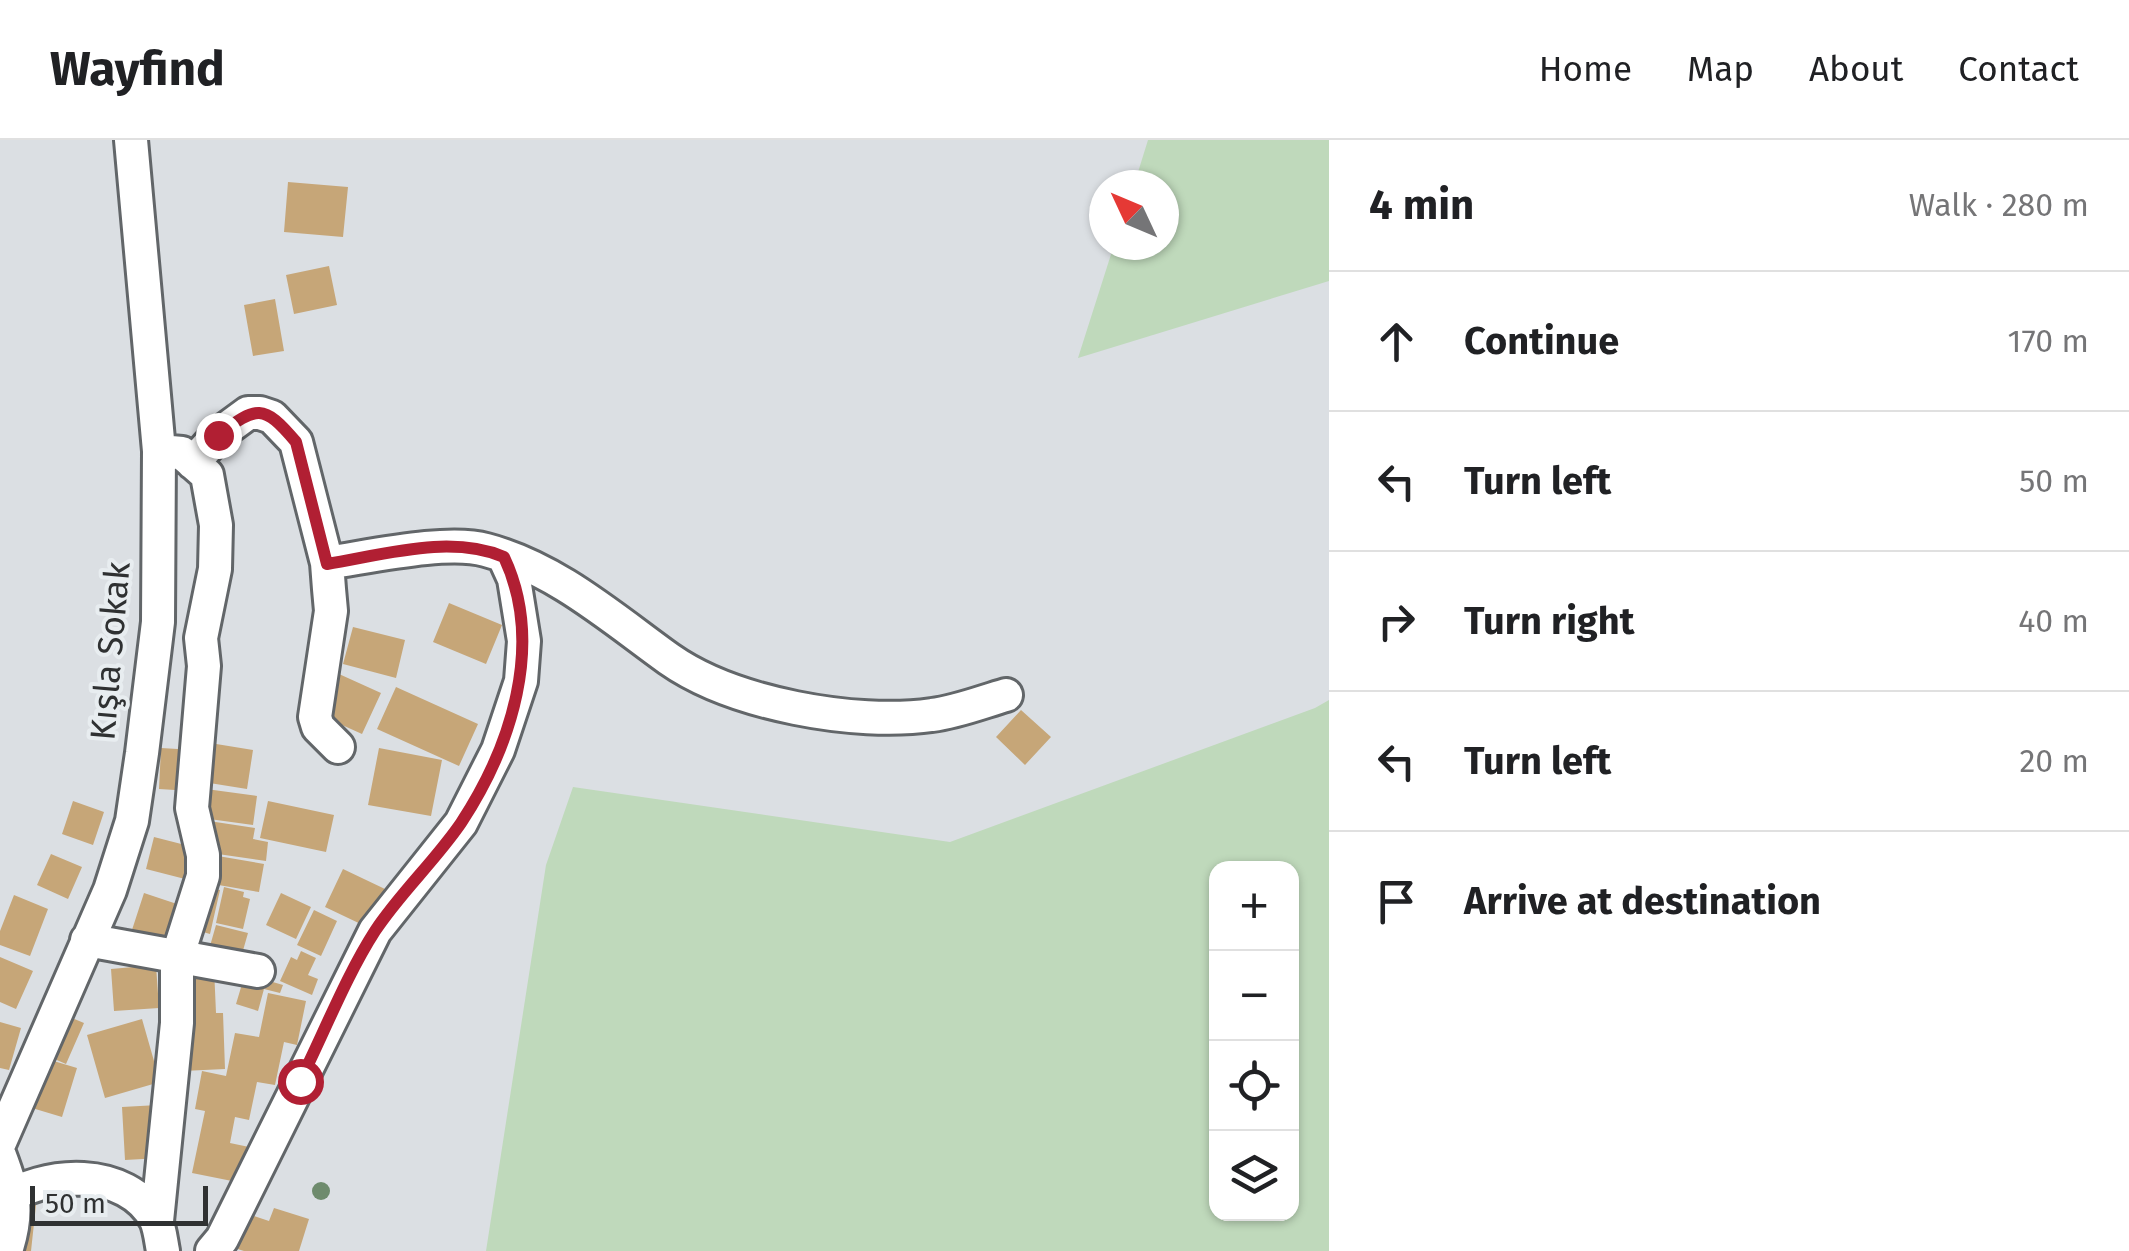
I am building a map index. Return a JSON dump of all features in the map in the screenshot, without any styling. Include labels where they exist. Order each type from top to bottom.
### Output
[{"type":"street","name":"Kışla Sokak","points":[[0,1142],[110,890],[132,821],[142,753],[158,622],[159,452],[131,140]]},
{"type":"street","points":[[194,462],[218,435],[248,413],[260,412],[272,418],[296,442],[327,564],[330,611],[315,717],[318,727],[338,747]]},
{"type":"street","points":[[159,452],[182,453],[207,476],[216,525],[216,554],[201,638],[204,666],[192,808],[204,876],[178,958],[177,1023],[160,1236]]},
{"type":"street","points":[[327,564],[426,548],[484,549],[559,581],[673,662],[744,697],[849,716],[932,715],[1006,695]]},
{"type":"street","points":[[212,1251],[222,1239],[375,932],[461,823],[498,750],[520,681],[524,641],[514,579],[504,557]]},
{"type":"street","points":[[87,940],[258,971]]},
{"type":"street","points":[[0,1156],[7,1198],[16,1206],[6,1251]]},
{"type":"street","points":[[7,1198],[50,1182],[98,1180],[119,1185],[141,1201],[160,1236]]},
{"type":"green space","points":[[1148,140],[1329,140],[1329,281],[1078,358],[1109,260],[1179,260],[1179,170],[1139,170]]},
{"type":"green space","points":[[1329,700],[1329,1251],[486,1251],[546,865],[573,787],[950,842]]},
{"type":"building","points":[[288,182],[348,187],[343,237],[284,232]]},
{"type":"building","points":[[329,266],[337,305],[294,314],[286,275]]},
{"type":"building","points":[[275,299],[284,351],[253,356],[244,305]]},
{"type":"building","points":[[449,603],[502,625],[486,664],[433,642]]},
{"type":"building","points":[[353,627],[405,640],[396,678],[343,664]]},
{"type":"building","points":[[339,674],[381,693],[362,734],[320,715]]},
{"type":"building","points":[[396,687],[478,724],[459,766],[377,729]]},
{"type":"building","points":[[1021,710],[1051,737],[1025,765],[996,737]]},
{"type":"building","points":[[204,742],[253,750],[247,789],[197,781]]},
{"type":"building","points":[[161,748],[194,750],[191,791],[159,789]]},
{"type":"building","points":[[379,748],[442,760],[431,816],[368,805]]},
{"type":"building","points":[[206,789],[257,796],[253,825],[202,818]]},
{"type":"building","points":[[73,801],[104,812],[93,845],[62,834]]},
{"type":"building","points":[[268,801],[334,815],[326,852],[260,838]]},
{"type":"building","points":[[209,821],[255,828],[253,839],[268,842],[266,861],[204,852]]},
{"type":"building","points":[[154,837],[193,847],[185,879],[146,869]]},
{"type":"building","points":[[51,854],[82,867],[68,899],[37,885]]},
{"type":"building","points":[[212,855],[264,864],[259,892],[207,883]]},
{"type":"building","points":[[343,869],[385,889],[367,927],[325,907]]},
{"type":"building","points":[[205,887],[220,890],[210,934],[196,930]]},
{"type":"building","points":[[224,887],[244,892],[243,897],[250,899],[243,929],[216,923]]},
{"type":"building","points":[[144,893],[183,906],[171,945],[131,933]]},
{"type":"building","points":[[281,893],[311,907],[296,939],[266,925]]},
{"type":"building","points":[[14,895],[48,909],[30,956],[0,945],[0,931]]},
{"type":"building","points":[[314,910],[337,921],[321,956],[297,945]]},
{"type":"building","points":[[216,925],[248,933],[242,954],[210,946]]},
{"type":"building","points":[[301,951],[316,958],[308,975],[318,979],[312,995],[280,981],[291,957],[297,960]]},
{"type":"building","points":[[0,957],[33,971],[16,1009],[0,1002]]},
{"type":"building","points":[[156,965],[159,1008],[114,1011],[111,969]]},
{"type":"building","points":[[214,968],[216,1013],[223,1013],[225,1069],[183,1071],[180,970]]},
{"type":"building","points":[[245,974],[283,985],[280,993],[264,989],[258,1011],[236,1004]]},
{"type":"building","points":[[268,993],[306,1001],[297,1045],[284,1042],[275,1085],[257,1082],[249,1120],[235,1117],[230,1143],[249,1147],[242,1183],[192,1173],[205,1111],[195,1109],[202,1071],[226,1076],[235,1033],[259,1037]]},
{"type":"building","points":[[60,1013],[84,1023],[66,1064],[43,1054]]},
{"type":"building","points":[[142,1019],[160,1082],[105,1098],[87,1035]]},
{"type":"building","points":[[0,1022],[21,1028],[9,1070],[0,1068]]},
{"type":"building","points":[[47,1059],[77,1068],[62,1117],[32,1108]]},
{"type":"building","points":[[158,1105],[161,1158],[125,1160],[122,1107]]},
{"type":"building","points":[[23,1194],[37,1196],[31,1251],[16,1251]]},
{"type":"building","points":[[274,1208],[309,1219],[299,1251],[244,1251],[228,1246],[239,1211],[269,1221]]},
{"type":"route","points":[[218,435],[248,413],[260,412],[272,418],[296,442],[327,564],[426,548],[484,549],[504,557],[514,579],[524,641],[520,681],[498,750],[461,823],[375,932],[300,1081]]}]
